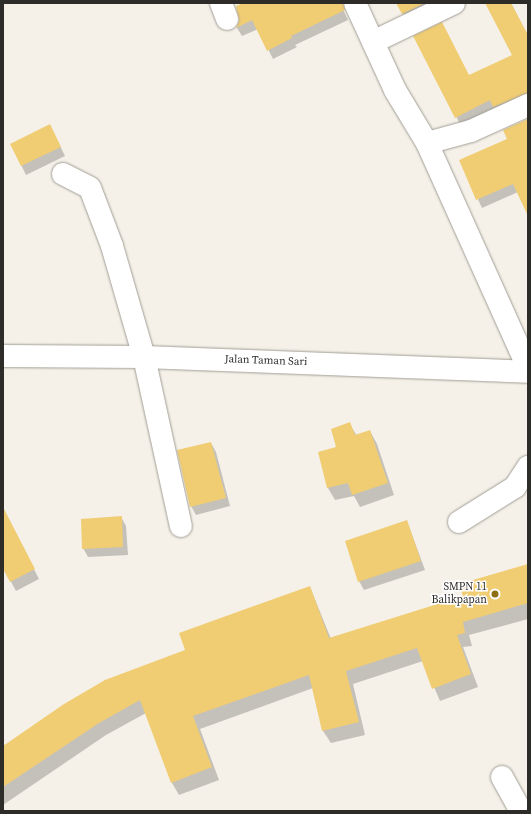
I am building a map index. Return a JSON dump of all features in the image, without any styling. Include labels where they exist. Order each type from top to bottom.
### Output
[{"type":"street","points":[[355,3],[395,90],[427,143],[528,368]]},
{"type":"street","points":[[373,42],[454,3]]},
{"type":"street","points":[[427,143],[471,131],[528,105]]},
{"type":"street","points":[[63,174],[90,188],[112,246],[144,357],[181,526]]},
{"type":"street","name":"Jalan Taman Sari","points":[[3,356],[144,357],[528,372]]},
{"type":"street","points":[[459,522],[515,487],[528,467]]},
{"type":"street","points":[[502,777],[521,811]]},
{"type":"building","points":[[243,3],[343,3],[345,10],[291,36],[292,38],[267,51],[252,20],[236,28],[239,21],[236,6]]},
{"type":"building","points":[[396,3],[425,3],[402,14]]},
{"type":"building","points":[[485,3],[511,3],[528,35],[528,93],[493,107],[490,100],[455,118],[413,36],[442,22],[469,75],[512,55]]},
{"type":"building","points":[[528,119],[528,216],[513,184],[476,200],[459,160],[507,139],[503,130]]},
{"type":"building","points":[[50,124],[61,147],[21,166],[10,144]]},
{"type":"building","points":[[350,422],[355,435],[370,430],[388,483],[352,495],[348,483],[327,488],[318,452],[336,447],[331,429]]},
{"type":"building","points":[[211,442],[226,498],[190,507],[177,450]]},
{"type":"building","points":[[3,507],[35,569],[10,582],[3,569]]},
{"type":"building","points":[[122,516],[123,547],[82,549],[81,519]]},
{"type":"building","points":[[407,520],[421,561],[358,582],[345,541]]},
{"type":"building","points":[[528,564],[528,603],[463,622],[465,633],[457,635],[471,674],[432,689],[417,648],[346,671],[359,722],[322,731],[309,675],[193,716],[212,767],[171,783],[140,700],[99,723],[3,787],[3,746],[64,704],[105,680],[185,650],[179,633],[310,586],[329,638],[463,596],[459,584]]},
{"type":"place","name":"SMPN 11 Balikpapan","points":[[495,594]]}]
